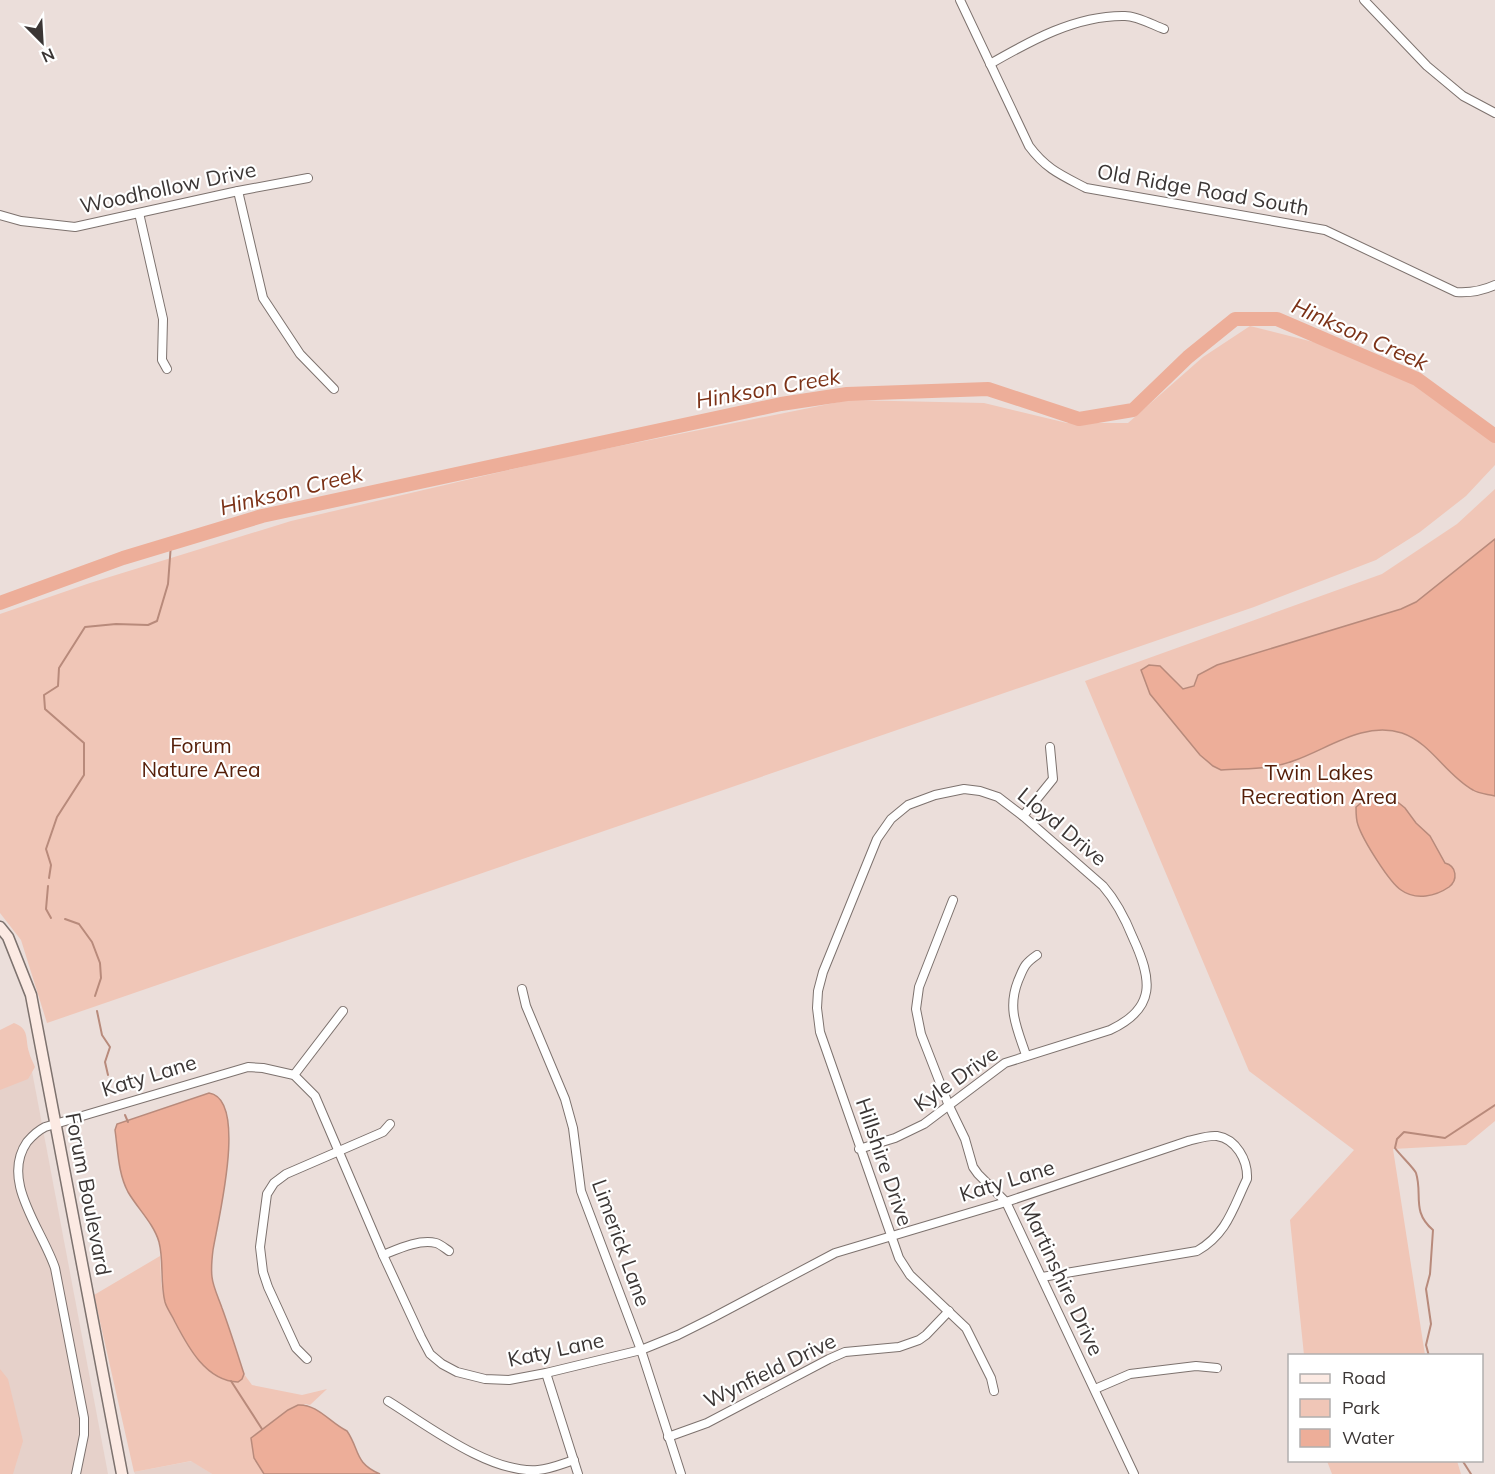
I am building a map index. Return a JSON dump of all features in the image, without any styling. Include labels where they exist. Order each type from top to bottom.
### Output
[{"type":"street","name":"Old Ridge Road South","points":[[960,0],[1029,146],[1041,162],[1086,188],[1325,230],[1456,292],[1483,291],[1495,285]]},
{"type":"street","points":[[1364,0],[1427,66],[1463,96],[1495,113]]},
{"type":"street","points":[[990,64],[1032,41],[1090,19],[1127,15],[1164,29]]},
{"type":"street","name":"Woodhollow Drive","points":[[0,215],[21,221],[75,227],[308,178]]},
{"type":"street","points":[[238,191],[263,298],[300,354],[333,389]]},
{"type":"street","points":[[139,213],[163,319],[162,360],[167,369]]},
{"type":"street","points":[[1023,816],[1053,779],[1050,747]]},
{"type":"street","name":"Lloyd Drive","points":[[817,1008],[823,972],[878,839],[891,819],[908,805],[935,795],[964,789],[998,797],[1103,886],[1122,912],[1144,961],[1147,990],[1138,1011]]},
{"type":"street","name":"Martinshire Drive","points":[[953,900],[919,987],[916,1009],[921,1034],[949,1106],[965,1139],[973,1167],[1006,1202],[1134,1474]]},
{"type":"street","name":"Forum Boulevard","points":[[0,927],[8,937],[31,995],[122,1474]]},
{"type":"street","points":[[1026,1055],[1012,1011],[1012,1003],[1026,963],[1037,955]]},
{"type":"street","name":"Limerick Lane","points":[[522,989],[526,1006],[565,1100],[573,1128],[581,1191],[641,1350],[681,1474]]},
{"type":"street","name":"Hillshire Drive","points":[[817,1008],[820,1032],[899,1258],[910,1275],[966,1328],[992,1378],[994,1391]]},
{"type":"street","points":[[294,1076],[344,1011]]},
{"type":"street","name":"Kyle Drive","points":[[859,1149],[911,1131],[949,1106],[1005,1063],[1110,1030],[1125,1023],[1138,1011]]},
{"type":"street","name":"Katy Lane","points":[[76,1474],[84,1436],[84,1418],[55,1268],[49,1251],[25,1207],[16,1176],[17,1161],[23,1148],[36,1131],[55,1123],[240,1069],[263,1068],[294,1076],[315,1096],[382,1256],[421,1337],[430,1354],[457,1372],[484,1379],[509,1380],[641,1350],[678,1335],[835,1253],[1006,1202],[1188,1141],[1215,1136],[1228,1140],[1236,1146],[1248,1170],[1247,1179],[1222,1232],[1210,1244],[1197,1251],[1042,1278]]},
{"type":"street","points":[[307,1359],[296,1348],[263,1272],[260,1246],[267,1194],[274,1183],[286,1174],[383,1132],[390,1124]]},
{"type":"street","points":[[382,1256],[417,1244],[437,1243],[449,1251]]},
{"type":"street","name":"Wynfield Drive","points":[[668,1437],[707,1423],[845,1352],[899,1347],[919,1340],[949,1311]]},
{"type":"street","points":[[1095,1389],[1130,1374],[1196,1366],[1217,1368]]},
{"type":"street","points":[[546,1373],[578,1474]]},
{"type":"street","points":[[388,1401],[460,1445],[500,1466],[538,1470],[573,1460]]},
{"type":"shaded area","points":[[31,1066],[108,1474],[0,1474],[0,1087]]},
{"type":"shaded area","points":[[192,1461],[212,1474],[135,1474],[134,1472]]},
{"type":"green space","name":"Forum Nature Area","points":[[1250,326],[1333,347],[1426,386],[1495,442],[1495,465],[1466,496],[1420,532],[1376,560],[1254,607],[47,1023],[21,940],[0,913],[0,614],[90,583],[291,521],[565,457],[849,400],[984,403],[1067,423],[1128,423],[1203,357]]},
{"type":"green space","name":"Twin Lakes Recreation Area","points":[[1495,489],[1495,1121],[1466,1145],[1393,1149],[1425,1354],[1304,1354],[1290,1220],[1354,1150],[1249,1071],[1085,681],[1382,574],[1457,524]]},
{"type":"green space","points":[[14,1023],[25,1031],[29,1054],[35,1067],[28,1079],[0,1090],[0,1030]]},
{"type":"green space","points":[[160,1256],[162,1288],[167,1306],[184,1340],[209,1370],[233,1382],[239,1381],[244,1374],[252,1385],[302,1395],[327,1389],[310,1405],[305,1404],[251,1438],[254,1458],[264,1474],[212,1474],[191,1461],[134,1472],[94,1295]]},
{"type":"green space","points":[[0,1369],[8,1379],[23,1441],[13,1474],[0,1474]]},
{"type":"green space","points":[[1327,1462],[1457,1462],[1461,1474],[1332,1474]]},
{"type":"water","points":[[1495,539],[1495,796],[1478,792],[1463,784],[1422,744],[1402,733],[1388,730],[1360,733],[1284,764],[1221,770],[1200,755],[1150,694],[1141,670],[1149,665],[1160,666],[1183,689],[1194,686],[1198,675],[1217,665],[1401,609],[1416,602]]},
{"type":"water","points":[[1366,799],[1382,801],[1395,800],[1430,836],[1445,863],[1454,870],[1454,881],[1449,887],[1432,895],[1419,896],[1407,893],[1396,886],[1383,870],[1357,823],[1356,807]]},
{"type":"water","points":[[209,1093],[221,1100],[227,1116],[228,1164],[213,1250],[212,1274],[244,1374],[238,1382],[216,1376],[199,1361],[167,1307],[159,1242],[125,1185],[115,1130],[117,1124]]},
{"type":"water","points":[[298,1405],[318,1411],[347,1431],[362,1461],[380,1474],[264,1474],[254,1458],[251,1438]]},
{"type":"waterway","name":"Hinkson Creek","points":[[0,603],[123,558],[262,516],[781,404],[847,394],[988,389],[1079,419],[1133,410],[1188,357],[1235,319],[1277,319],[1417,379],[1495,436]]},
{"type":"waterway","points":[[49,878],[51,865],[46,849],[57,817],[84,775],[84,743],[45,709],[44,695],[58,686],[59,668],[85,627],[116,624],[148,625],[157,621],[168,584],[171,544]]},
{"type":"waterway","points":[[48,886],[46,909],[51,918]]},
{"type":"waterway","points":[[65,919],[79,924],[92,942],[100,963],[101,978],[95,996]]},
{"type":"waterway","points":[[97,1011],[102,1035],[110,1047],[105,1062],[108,1075]]},
{"type":"waterway","points":[[1428,1354],[1426,1345],[1431,1324],[1426,1289],[1430,1274],[1433,1230],[1422,1216],[1416,1173],[1395,1148],[1397,1139],[1404,1132],[1445,1138],[1495,1105]]},
{"type":"waterway","points":[[125,1115],[128,1122]]},
{"type":"waterway","points":[[231,1381],[262,1429]]},
{"type":"waterway","points":[[1463,1462],[1471,1474]]}]
